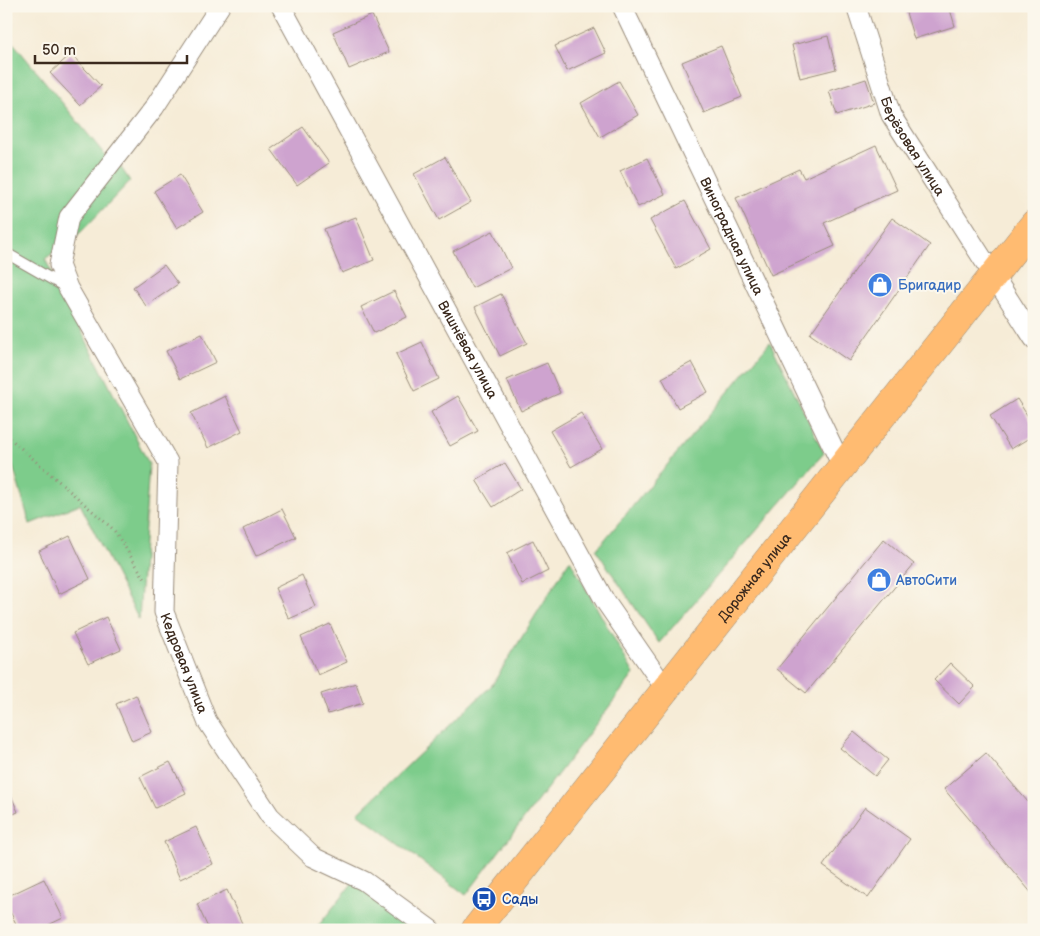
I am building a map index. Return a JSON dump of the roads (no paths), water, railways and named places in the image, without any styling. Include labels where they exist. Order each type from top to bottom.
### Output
[{"type":"main road","name":"Дорожная улица","points":[[475,930],[1034,224]]},
{"type":"street","name":"Кедровая улица","points":[[220,6],[154,108],[69,217],[59,265],[68,288],[168,462],[164,612],[207,720],[270,816],[312,857],[364,881],[431,930]]},
{"type":"street","name":"Вишнёвая улица","points":[[281,6],[605,601],[665,688]]},
{"type":"street","name":"Виноградная улица","points":[[622,6],[842,466]]},
{"type":"street","name":"Берёзовая улица","points":[[856,6],[890,115],[1034,339]]},
{"type":"lane","points":[[6,253],[68,288]]},
{"type":"place","name":"Бригадир","points":[[880,285]]},
{"type":"place","name":"АвтоСити","points":[[879,580]]},
{"type":"place","name":"Сады","points":[[484,899]]}]
